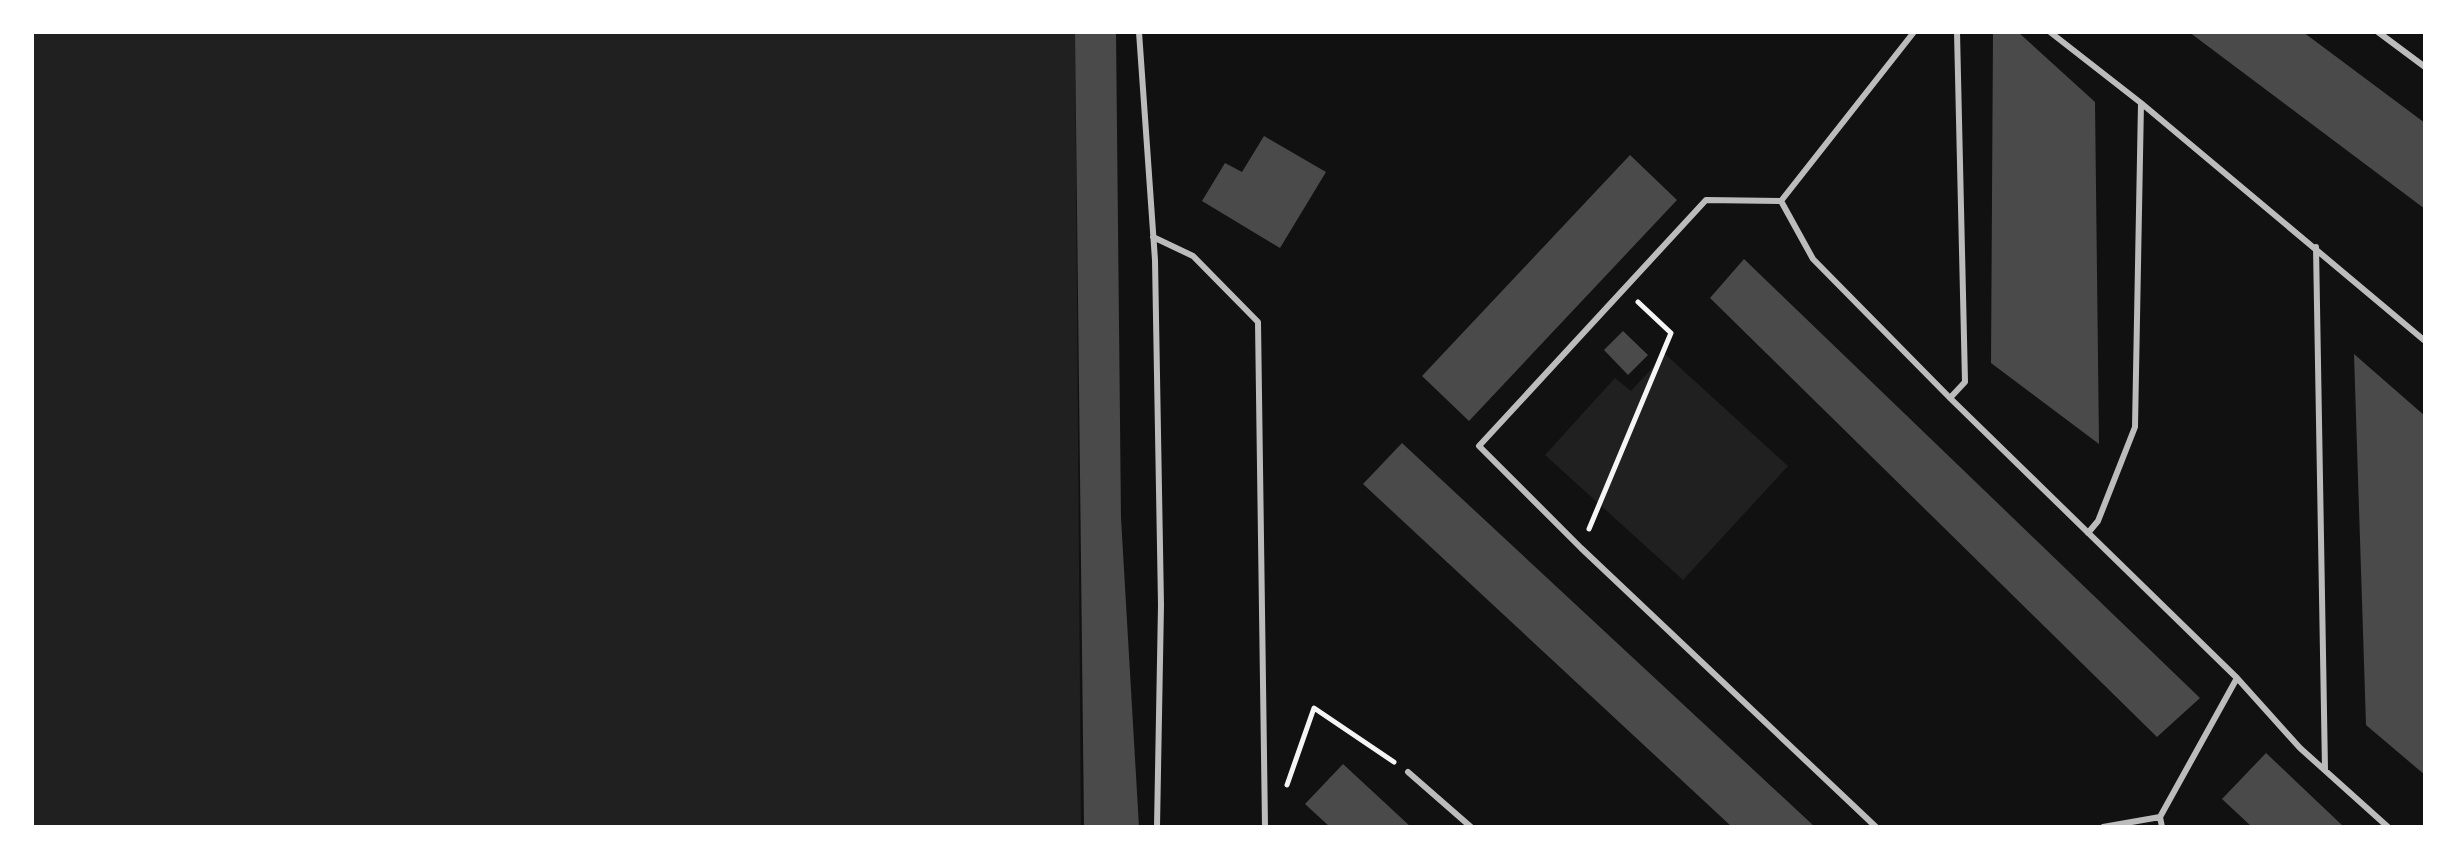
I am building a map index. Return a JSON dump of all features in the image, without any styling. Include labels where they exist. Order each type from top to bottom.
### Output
[{"type":"lane","points":[[1139,32],[1153,237],[1161,605],[1157,827]]},
{"type":"lane","points":[[1781,201],[1914,32]]},
{"type":"lane","points":[[1950,398],[1965,382],[1957,32]]},
{"type":"lane","points":[[2050,32],[2316,247],[2425,341]]},
{"type":"lane","points":[[2378,32],[2425,67]]},
{"type":"lane","points":[[2088,533],[2098,521],[2135,427],[2141,103]]},
{"type":"lane","points":[[1781,201],[1706,200],[1479,446],[1581,548],[1876,827]]},
{"type":"lane","points":[[1781,201],[1813,259],[1950,398],[2237,678],[2300,748],[2388,827]]},
{"type":"lane","points":[[1153,237],[1193,256],[1258,322],[1265,827]]},
{"type":"lane","points":[[2316,247],[2325,770]]},
{"type":"lane","points":[[2162,827],[2160,817],[2237,678]]},
{"type":"lane","points":[[1408,772],[1471,827]]},
{"type":"lane","points":[[2103,827],[2160,817]]},
{"type":"path","points":[[1581,548],[1671,333],[1622,288]]},
{"type":"path","points":[[1283,797],[1314,708],[1408,772]]},
{"type":"shaded area","points":[[32,32],[1075,32],[1081,827],[32,827]]},
{"type":"shaded area","points":[[1665,354],[1788,466],[1683,580],[1545,455],[1615,378],[1631,391]]},
{"type":"building","points":[[1075,32],[1116,32],[1121,518],[1139,827],[1084,827]]},
{"type":"building","points":[[1993,32],[2018,32],[2095,102],[2099,444],[1991,363]]},
{"type":"building","points":[[2189,32],[2303,32],[2425,123],[2425,209]]},
{"type":"building","points":[[1264,136],[1326,172],[1280,248],[1202,201],[1225,163],[1242,172]]},
{"type":"building","points":[[1630,155],[1677,200],[1469,421],[1422,376]]},
{"type":"building","points":[[1744,259],[2200,698],[2157,737],[1710,298]]},
{"type":"building","points":[[1623,331],[1648,355],[1628,375],[1604,350]]},
{"type":"building","points":[[2354,354],[2425,416],[2425,775],[2366,725]]},
{"type":"building","points":[[1402,443],[1815,827],[1732,827],[1363,484]]},
{"type":"building","points":[[2266,753],[2344,827],[2252,827],[2222,799]]},
{"type":"building","points":[[1343,764],[1411,827],[1330,827],[1305,804]]}]
